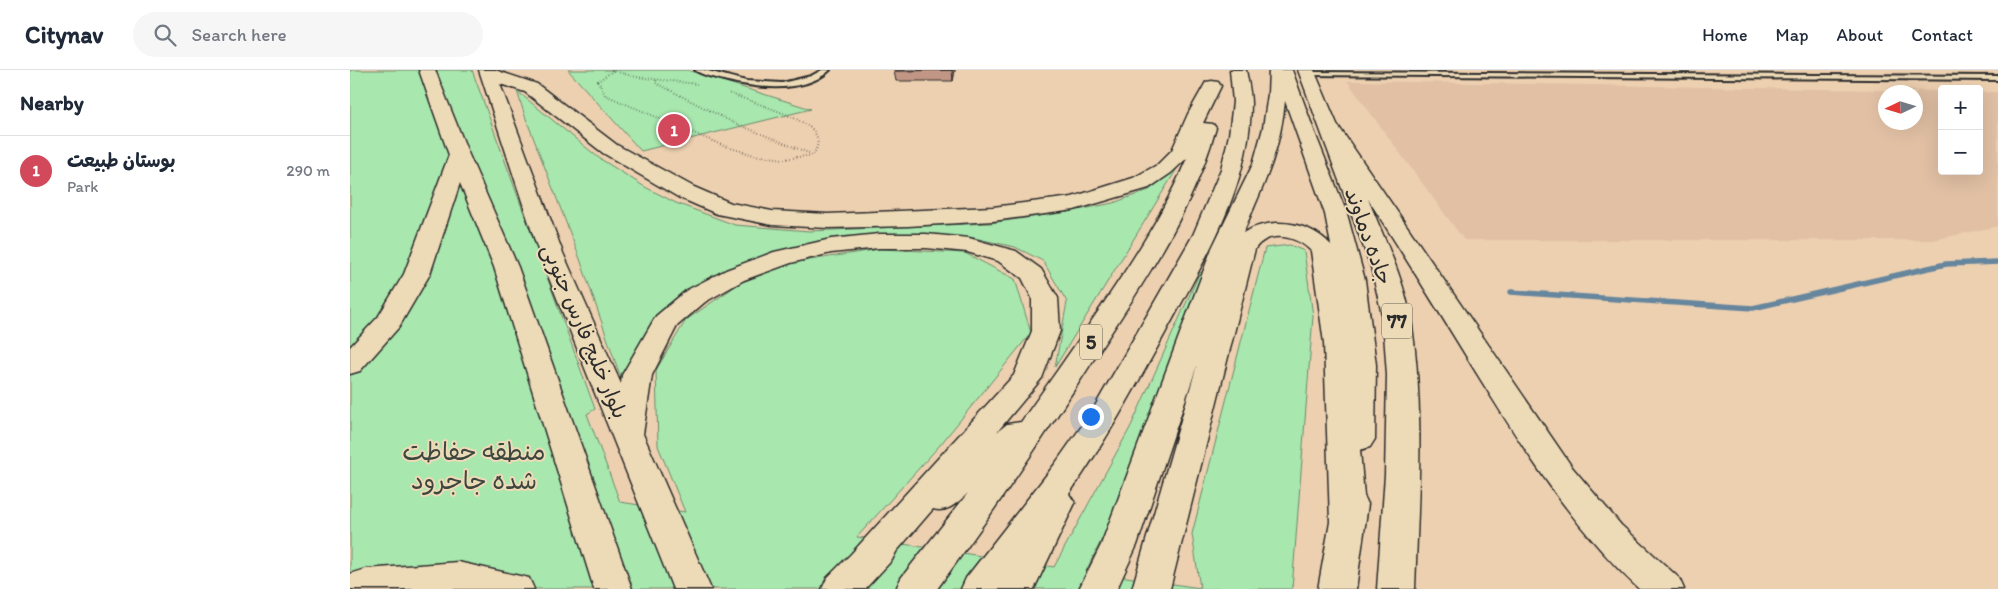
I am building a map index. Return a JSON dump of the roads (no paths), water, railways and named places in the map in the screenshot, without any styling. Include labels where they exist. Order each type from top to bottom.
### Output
[{"type":"highway","points":[[427,70],[459,156],[506,267],[612,589]]},
{"type":"highway","name":"5","points":[[980,589],[1094,432],[1184,276],[1223,193],[1235,154],[1242,117],[1241,84],[1238,70]]},
{"type":"highway","points":[[1098,589],[1119,545],[1224,248],[1263,164],[1273,128],[1277,94],[1277,70]]},
{"type":"highway","name":"جاده دماوند","points":[[1299,71],[1327,124],[1383,267],[1397,319],[1402,375],[1402,475],[1396,589]]},
{"type":"highway","name":"جاده دماوند","points":[[1299,71],[1303,128],[1336,214],[1352,280],[1362,365],[1359,440],[1337,589]]},
{"type":"highway","points":[[488,72],[531,88],[610,149],[686,192],[725,208],[772,218],[828,221],[993,214],[1074,203],[1142,183],[1164,169],[1181,152],[1211,78]]},
{"type":"highway","name":"بلوار خلیج فارس جنوبی","points":[[488,72],[551,253],[692,589]]},
{"type":"highway","name":"5","points":[[915,589],[973,513],[1048,407],[1139,269],[1184,191],[1200,154],[1209,118],[1211,78]]},
{"type":"highway","points":[[1327,124],[1387,209],[1549,463],[1588,514],[1649,576],[1665,589]]},
{"type":"highway","points":[[350,365],[389,321],[418,274],[459,156]]},
{"type":"highway","points":[[1151,589],[1243,249],[1246,241],[1254,235],[1281,230],[1308,236],[1318,243],[1323,250],[1338,343],[1348,523]]},
{"type":"highway","points":[[627,434],[638,375],[666,322],[696,296],[735,275],[782,257],[832,246],[880,241],[926,240],[969,245],[1006,256],[1032,274],[1045,298],[1046,331],[1027,378],[841,589]]},
{"type":"highway","points":[[866,562],[1048,407]]},
{"type":"highway","points":[[1016,589],[1094,432]]},
{"type":"highway","points":[[351,589],[366,585],[458,577],[514,589]]},
{"type":"lane","points":[[698,70],[715,77],[730,80],[774,84],[805,81],[821,75],[827,70]]},
{"type":"lane","points":[[1299,71],[1998,78]]},
{"type":"waterway","points":[[1511,292],[1753,308],[1946,264],[1998,262]]},
{"type":"place","name":"بوستان طبیعت","points":[[674,130]]},
{"type":"park label","name":"منطقه حفاظت شده جاجرود","points":[[474,466]]}]
